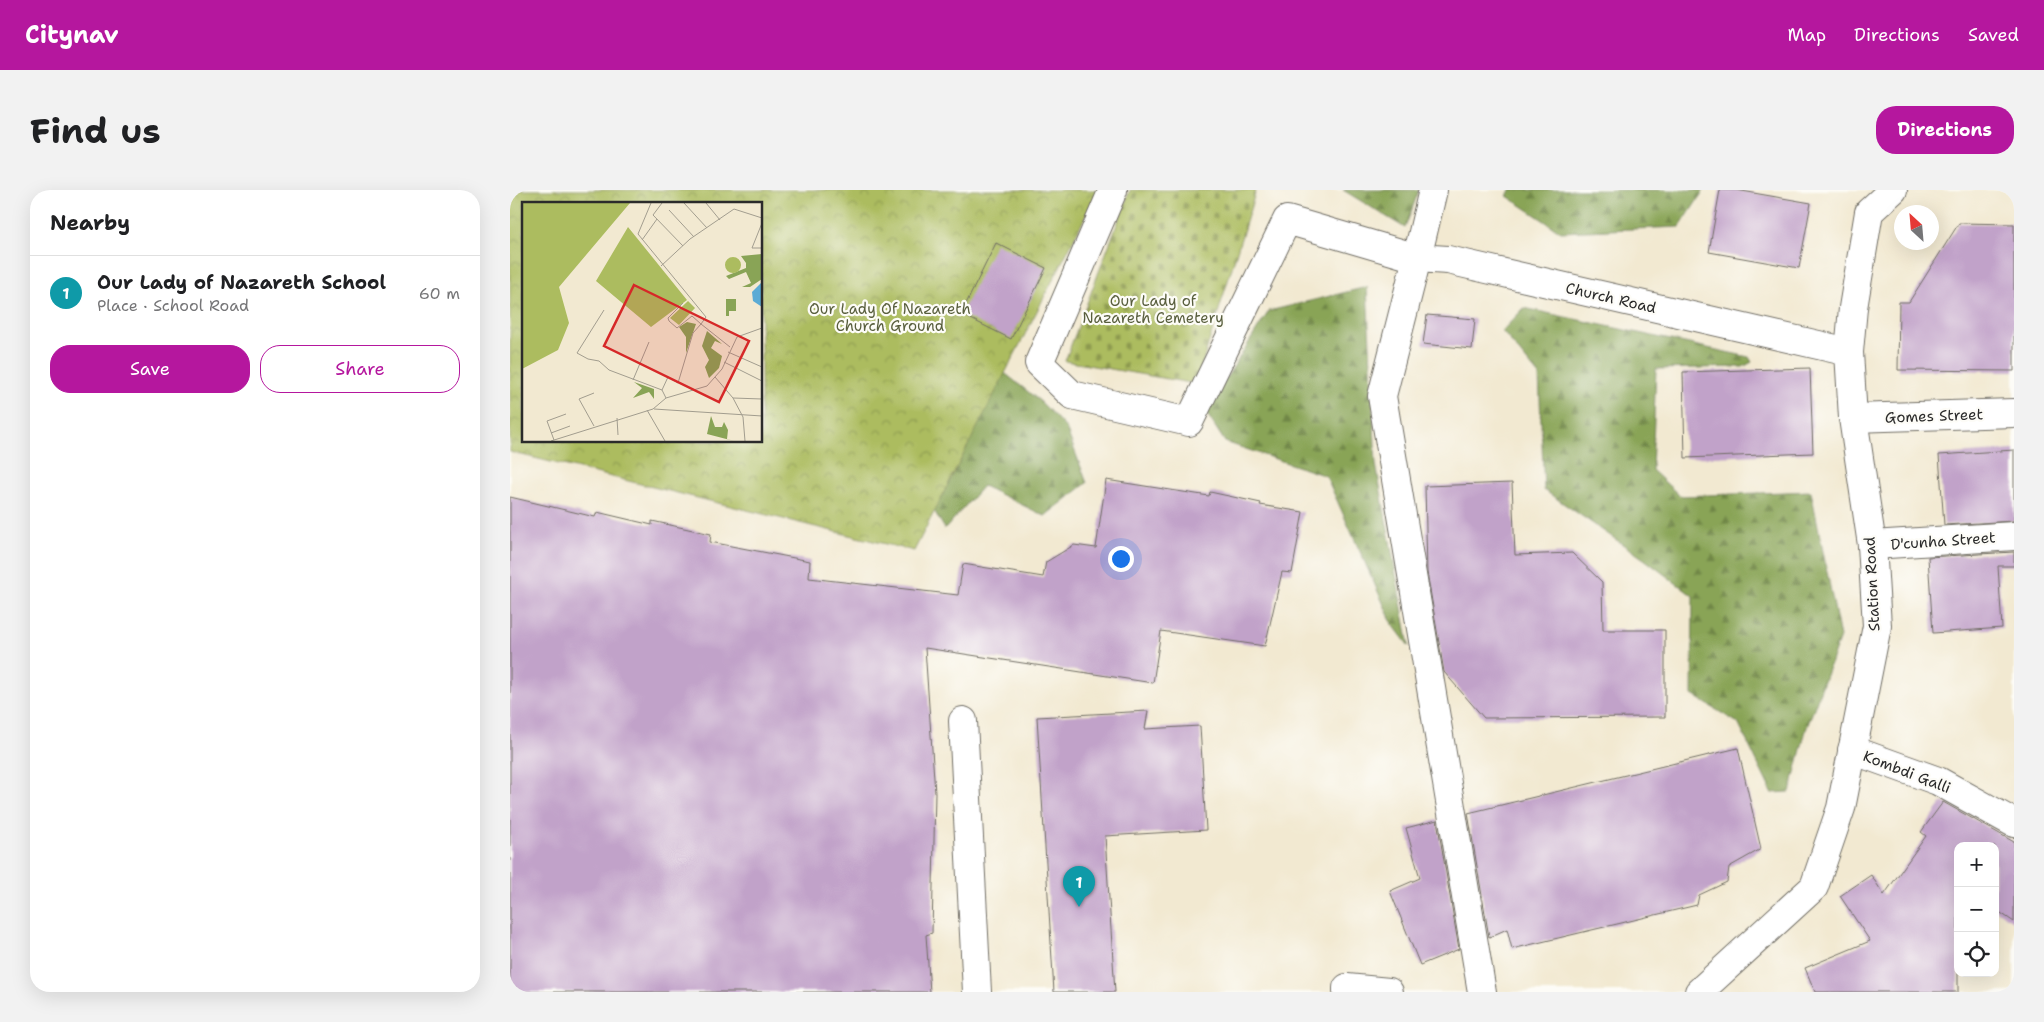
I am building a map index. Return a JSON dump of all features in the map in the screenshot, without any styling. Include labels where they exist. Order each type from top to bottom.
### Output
[{"type":"street","name":"Church Road","points":[[1114,190],[1039,363],[1072,395],[1189,422],[1287,220],[1417,258],[1448,260],[1849,352]]},
{"type":"street","name":"Station Road","points":[[1699,992],[1814,887],[1841,808],[1878,626],[1872,545],[1854,418],[1849,352],[1853,308],[1869,212],[1893,190]]},
{"type":"street","points":[[1430,202],[1382,396],[1482,992]]},
{"type":"street","name":"Gomes Street","points":[[1854,418],[2014,413]]},
{"type":"street","name":"D'cunha Street","points":[[1872,545],[2014,536]]},
{"type":"street","points":[[963,721],[977,992]]},
{"type":"street","name":"Kombdi Galli","points":[[1852,750],[1938,781],[2014,823]]},
{"type":"street","points":[[1347,990],[1389,992]]},
{"type":"green space","name":"Our Lady Of Nazareth Church Ground","points":[[510,190],[1099,190],[914,551],[510,452]]},
{"type":"green space","name":"Our Lady of Nazareth Cemetery","points":[[1130,190],[1256,190],[1196,384],[1065,361]]},
{"type":"green space","points":[[1343,190],[1419,190],[1405,228]]},
{"type":"green space","points":[[1510,190],[1704,190],[1680,227],[1561,232],[1507,196]]},
{"type":"green space","points":[[1367,287],[1376,464],[1409,646],[1393,625],[1326,476],[1225,442],[1205,411],[1269,311]]},
{"type":"green space","points":[[1524,308],[1749,357],[1752,362],[1743,367],[1656,369],[1652,470],[1680,496],[1811,491],[1840,637],[1806,730],[1790,792],[1772,793],[1738,723],[1692,695],[1693,596],[1644,559],[1544,490],[1539,376],[1502,331]]},
{"type":"green space","points":[[967,343],[1041,402],[1066,428],[1087,483],[1045,516],[983,486],[945,529],[911,472]]},
{"type":"building","points":[[1720,190],[1736,190],[1811,203],[1799,268],[1709,252]]},
{"type":"building","points":[[1959,223],[2014,224],[2014,371],[1898,370],[1899,302],[1909,302]]},
{"type":"building","points":[[996,243],[1046,268],[1011,339],[961,314]]},
{"type":"building","points":[[1427,315],[1475,319],[1472,349],[1423,344]]},
{"type":"building","points":[[1810,368],[1813,453],[1685,458],[1683,372]]},
{"type":"building","points":[[2014,450],[2014,521],[1944,525],[1939,455]]},
{"type":"building","points":[[1106,480],[1209,496],[1210,492],[1261,503],[1260,505],[1303,512],[1292,573],[1282,572],[1265,646],[1161,631],[1153,683],[925,648],[935,793],[932,933],[926,935],[930,992],[510,992],[510,497],[595,517],[597,512],[652,525],[652,521],[711,534],[710,542],[810,561],[809,578],[958,595],[963,564],[1043,577],[1046,562],[1074,545],[1096,548]]},
{"type":"building","points":[[1512,483],[1515,555],[1572,553],[1602,582],[1603,630],[1665,630],[1665,717],[1484,718],[1444,672],[1427,572],[1425,486]]},
{"type":"building","points":[[2014,552],[2014,566],[1998,566],[2002,628],[1933,633],[1928,557]]},
{"type":"building","points":[[1148,711],[1145,729],[1200,726],[1206,830],[1105,836],[1115,992],[1054,992],[1037,717]]},
{"type":"building","points":[[1738,748],[1761,849],[1729,867],[1727,882],[1699,895],[1697,905],[1512,949],[1507,929],[1489,937],[1468,813]]},
{"type":"building","points":[[1943,802],[2014,842],[2014,922],[1999,912],[1999,842],[1954,842],[1954,977],[1958,977],[1958,992],[1815,992],[1805,968],[1870,941],[1840,896],[1871,875],[1884,895],[1926,836],[1921,832]]},
{"type":"building","points":[[1437,820],[1459,949],[1420,965],[1390,891],[1420,878],[1406,828]]},
{"type":"place","name":"Our Lady of Nazareth School","points":[[1079,907]]}]
